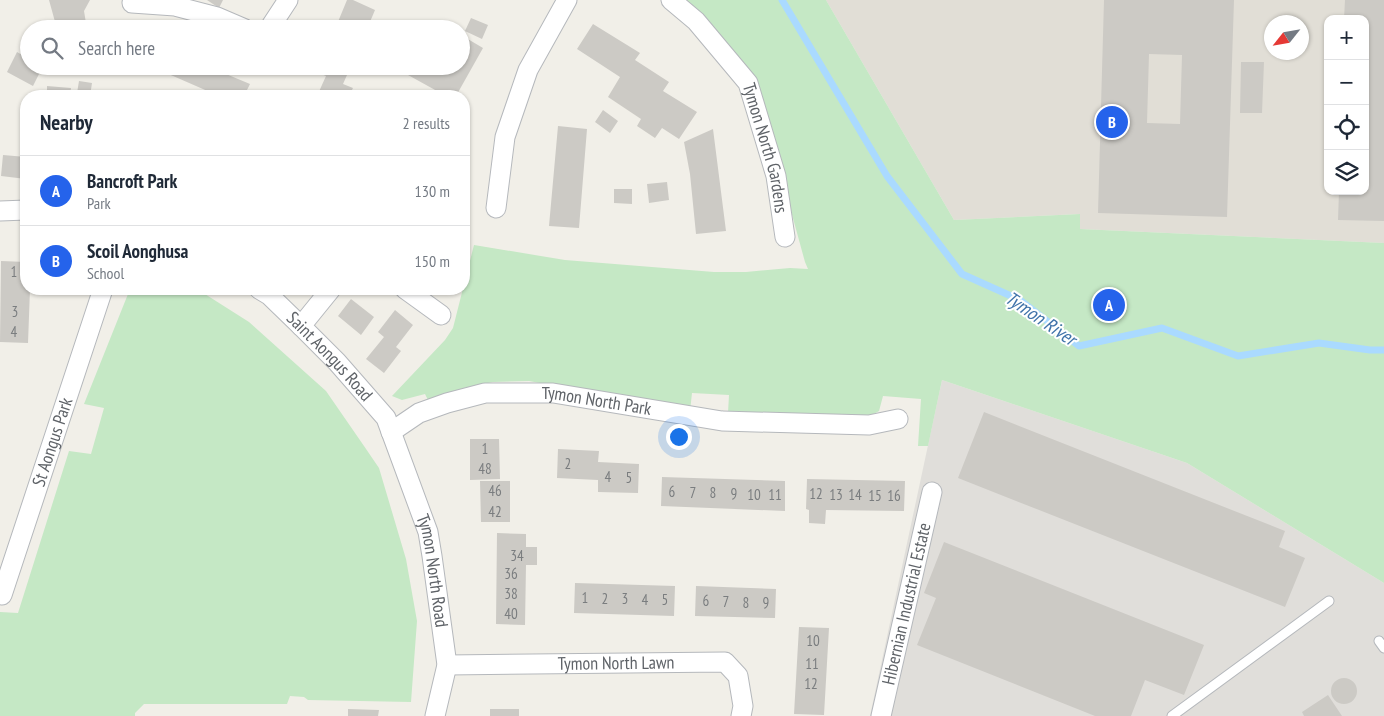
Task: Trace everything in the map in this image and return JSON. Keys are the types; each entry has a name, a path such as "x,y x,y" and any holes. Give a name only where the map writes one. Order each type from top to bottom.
{"street":[{"path":"275,20 288,0"},
{"path":"496,208 505,137 524,80 567,0"},
{"name":"Tymon North Gardens","path":"671,0 696,21 748,83 776,176 786,237"},
{"path":"132,3 175,6 224,20"},
{"path":"0,212 20,210"},
{"name":"St Aongus Park","path":"2,595 101,295"},
{"name":"Saint Aongus Road","path":"269,295 337,362 386,418 391,432"},
{"path":"301,326 325,295"},
{"path":"414,295 441,315"},
{"name":"Tymon North Park","path":"391,432 419,413 485,393 553,393 722,421 870,425 898,419"},
{"name":"Tymon North Road","path":"391,432 428,532 448,665 435,716"},
{"name":"Hibernian Industrial Estate","path":"881,716 932,492"},
{"name":"Tymon North Lawn","path":"448,665 725,662 738,676 743,706 742,716"}],"lane":[{"path":"1172,716 1329,601"}],"shaded area":[{"path":"826,0 1384,0 1384,243 1080,229 1079,214 954,220"},
{"path":"942,380 1187,463 1384,583 1384,716 870,716"}],"green space":[{"path":"679,0 826,0 954,220 1080,214 1080,229 1384,243 1384,583 1187,463 942,380 928,446 918,446 921,399 883,396 879,411 870,416 728,413 729,395 692,393 690,411 529,381 493,382 464,388 428,400 425,394 402,400 392,396 445,340 453,328 461,295 470,295 470,261 474,245 565,260 714,272 746,272 790,268 808,269 756,83"},
{"path":"128,295 206,295 249,322 326,391 379,468 406,559 417,621 411,702 308,700 304,697 290,696 287,704 144,704 135,713 135,716 0,716 0,612 18,613 69,451 91,454 104,408 84,404"}],"building":[{"path":"49,0 90,0 84,11 86,20 55,20"},
{"path":"207,0 223,0 219,8"},
{"path":"347,0 353,0 375,10 371,20 339,20"},
{"path":"1104,0 1234,0 1227,217 1098,213","holes":["1149,54 1182,55 1180,124 1147,123"]},
{"path":"1345,0 1384,0 1384,221 1338,220 1339,195 1369,195 1369,15 1344,15"},
{"path":"471,18 488,25 482,39 470,33"},
{"path":"593,24 640,53 635,60 669,82 663,91 697,112 679,139 662,128 655,138 637,126 641,119 608,97 620,77 577,49"},
{"path":"470,40 483,48 470,71"},
{"path":"17,52 20,54 20,75 38,75 33,86 7,72"},
{"path":"1241,62 1264,62 1262,113 1240,113"},
{"path":"171,75 228,75 250,84 247,90 205,90"},
{"path":"324,75 347,75 343,84 353,88 352,90 320,90 326,76"},
{"path":"408,75 468,75 459,90 435,90"},
{"path":"79,81 92,83 91,90 78,90"},
{"path":"47,86 71,88 71,90 47,90"},
{"path":"603,110 618,121 610,133 595,122"},
{"path":"558,126 587,129 579,228 549,226"},
{"path":"713,129 726,231 696,234 690,174 684,142"},
{"path":"3,155 20,156 20,178 1,176"},
{"path":"667,182 669,200 649,203 647,184"},
{"path":"614,189 632,189 632,204 614,203"},
{"path":"1,261 20,262 20,295 30,295 28,343 0,342"},
{"path":"351,299 374,317 361,335 338,316"},
{"path":"395,310 413,325 396,347 401,351 384,373 366,359 384,337 378,332"},
{"path":"984,412 1285,531 1279,547 1305,558 1285,607 958,478"},
{"path":"470,439 499,439 500,479 470,480"},
{"path":"558,449 599,451 598,462 639,464 638,493 598,492 598,480 557,478"},
{"path":"662,477 785,481 785,511 661,506"},
{"path":"807,479 905,481 904,511 826,510 825,524 809,523 809,510 806,509"},
{"path":"480,481 510,481 510,522 481,522"},
{"path":"497,533 526,534 526,547 537,547 537,565 526,565 525,625 496,624"},
{"path":"944,542 1204,645 1184,695 1145,680 1131,716 1095,716 917,645 936,598 924,593"},
{"path":"575,583 675,586 674,616 574,613"},
{"path":"696,586 776,589 775,618 695,616"},
{"path":"799,627 829,628 824,715 794,714"},
{"path":"1344,678 1354,681 1357,691 1354,701 1344,704 1334,701 1331,691 1334,681"},
{"path":"1328,695 1342,716 1304,716 1302,712"},
{"path":"348,709 379,710 378,716 348,716"},
{"path":"490,709 519,709 519,716 490,716"}],"waterway":[{"name":"Tymon River","path":"782,0 887,176 962,274 1020,300 1079,346 1162,328 1238,356 1319,343 1384,350"}],"place":[{"name":"Scoil Aonghusa","path":"1112,122"},
{"name":"Bancroft Park","path":"1109,305"}]}
